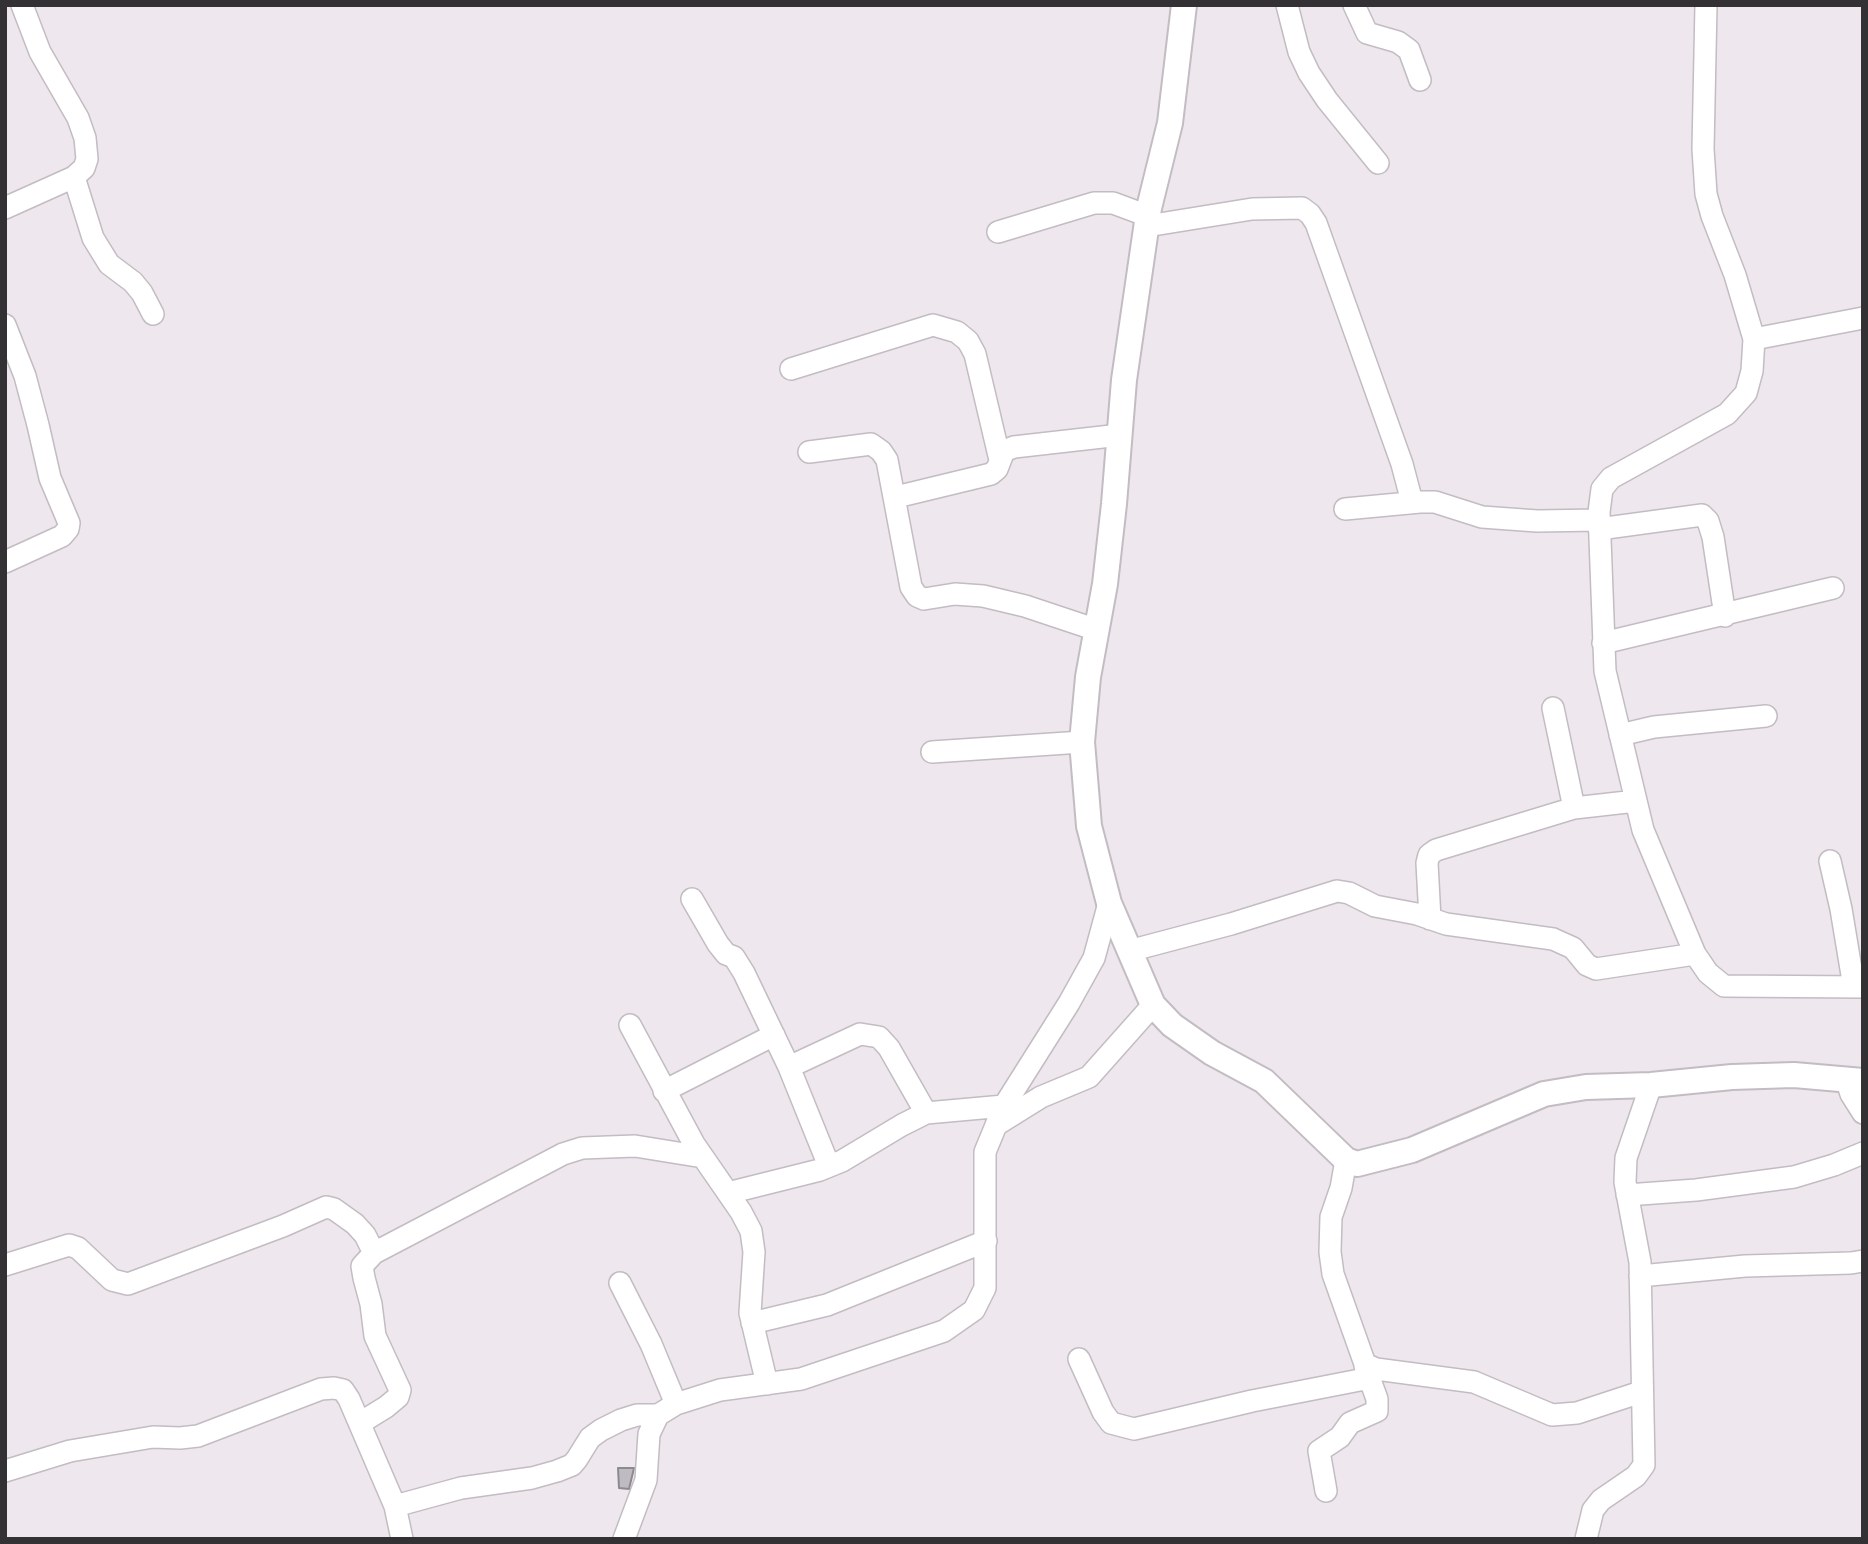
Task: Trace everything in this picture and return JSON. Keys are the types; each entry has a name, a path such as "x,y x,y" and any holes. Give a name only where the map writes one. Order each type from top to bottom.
{"street":[{"path":"5,208 74,177 87,159 85,138 78,118 40,52 22,5"},
{"path":"1184,5 1170,123 1147,221 1124,380 1114,504 1088,677 1082,742 1089,826 1109,903 1153,1005 1172,1025 1212,1053 1264,1082 1346,1160 1357,1164 1412,1150 1544,1094 1586,1087 1794,1074 1854,1080 1851,1094 1863,1113"},
{"path":"1287,5 1299,52 1309,73 1327,100 1378,163"},
{"path":"1354,5 1367,33 1398,41 1409,50 1420,80"},
{"path":"1706,5 1703,149 1706,194 1754,339 1752,371 1746,393 1727,414 1611,478 1602,489 1599,524 1605,671 1643,830 1695,954 1707,973 1724,986 1858,987 1830,861"},
{"path":"74,177 93,238 109,264 133,282 142,293 153,314"},
{"path":"998,232 1094,203 1112,203 1147,221 1252,209 1302,208 1316,223 1402,464 1412,502"},
{"path":"1754,339 1863,318"},
{"path":"5,325 25,376 44,460 69,523 62,536 5,562"},
{"path":"791,369 933,326 957,332 968,341 975,354 1000,460"},
{"path":"896,497 991,474 997,469 1004,451 1014,447 1120,435"},
{"path":"809,452 871,444 881,450 887,460 912,587 917,596 924,599 955,594 983,596 1025,606 1097,630"},
{"path":"1345,509 1434,502 1482,517 1599,524 1702,515 1708,521 1713,537 1725,616"},
{"path":"1603,643 1725,616 1833,588"},
{"path":"1553,708 1574,808"},
{"path":"1620,735 1654,727 1766,716"},
{"path":"932,751 1082,742"},
{"path":"1430,919 1427,863 1429,855 1436,850 1574,808 1636,801"},
{"path":"1129,951 1231,924 1337,891 1349,892 1375,906 1463,927 1553,939 1573,948 1587,965 1596,969 1695,954"},
{"path":"692,899 718,944 726,954 734,957 744,973 789,1068 829,1166"},
{"path":"395,1506 461,1488 532,1478 557,1471 572,1465 590,1438 621,1420 637,1415 658,1415 676,1404 720,1390 801,1379 944,1331 974,1310 985,1288 985,1152 1000,1115 1094,958 1109,903"},
{"path":"729,1194 829,1166 926,1113 1000,1115 1088,1077 1153,1005"},
{"path":"630,1025 664,1091 751,1231 754,1252 751,1313 766,1384"},
{"path":"789,1068 860,1034 879,1037 889,1048 926,1113"},
{"path":"664,1091 774,1035"},
{"path":"1586,1539 1593,1510 1601,1500 1636,1476 1644,1465 1640,1276 1625,1182 1626,1158 1651,1085"},
{"path":"360,1423 386,1407 398,1397 400,1390 375,1336 362,1266 374,1254 563,1154 582,1148 635,1146 703,1157"},
{"path":"1627,1195 1696,1190 1794,1177 1834,1166 1863,1153"},
{"path":"1326,1491 1319,1451 1340,1437 1350,1423 1377,1411 1377,1399 1333,1274 1330,1252 1331,1217 1341,1188 1346,1160"},
{"path":"5,1264 69,1245 78,1248 111,1280 128,1284 190,1263 326,1208 334,1209 355,1224 365,1235 374,1254"},
{"path":"752,1323 827,1305 986,1241"},
{"path":"1640,1276 1745,1266 1863,1261"},
{"path":"620,1283 651,1344 676,1404"},
{"path":"1079,1359 1103,1412 1111,1423 1134,1429 1376,1369 1474,1382 1552,1415 1577,1413 1641,1392"},
{"path":"5,1471 70,1451 153,1437 198,1436 321,1389 334,1388 343,1390 360,1423 395,1506 402,1539"},
{"path":"624,1539 646,1480 649,1434 658,1415"}],"building":[{"path":"618,1468 634,1468 629,1489 619,1488"}]}
